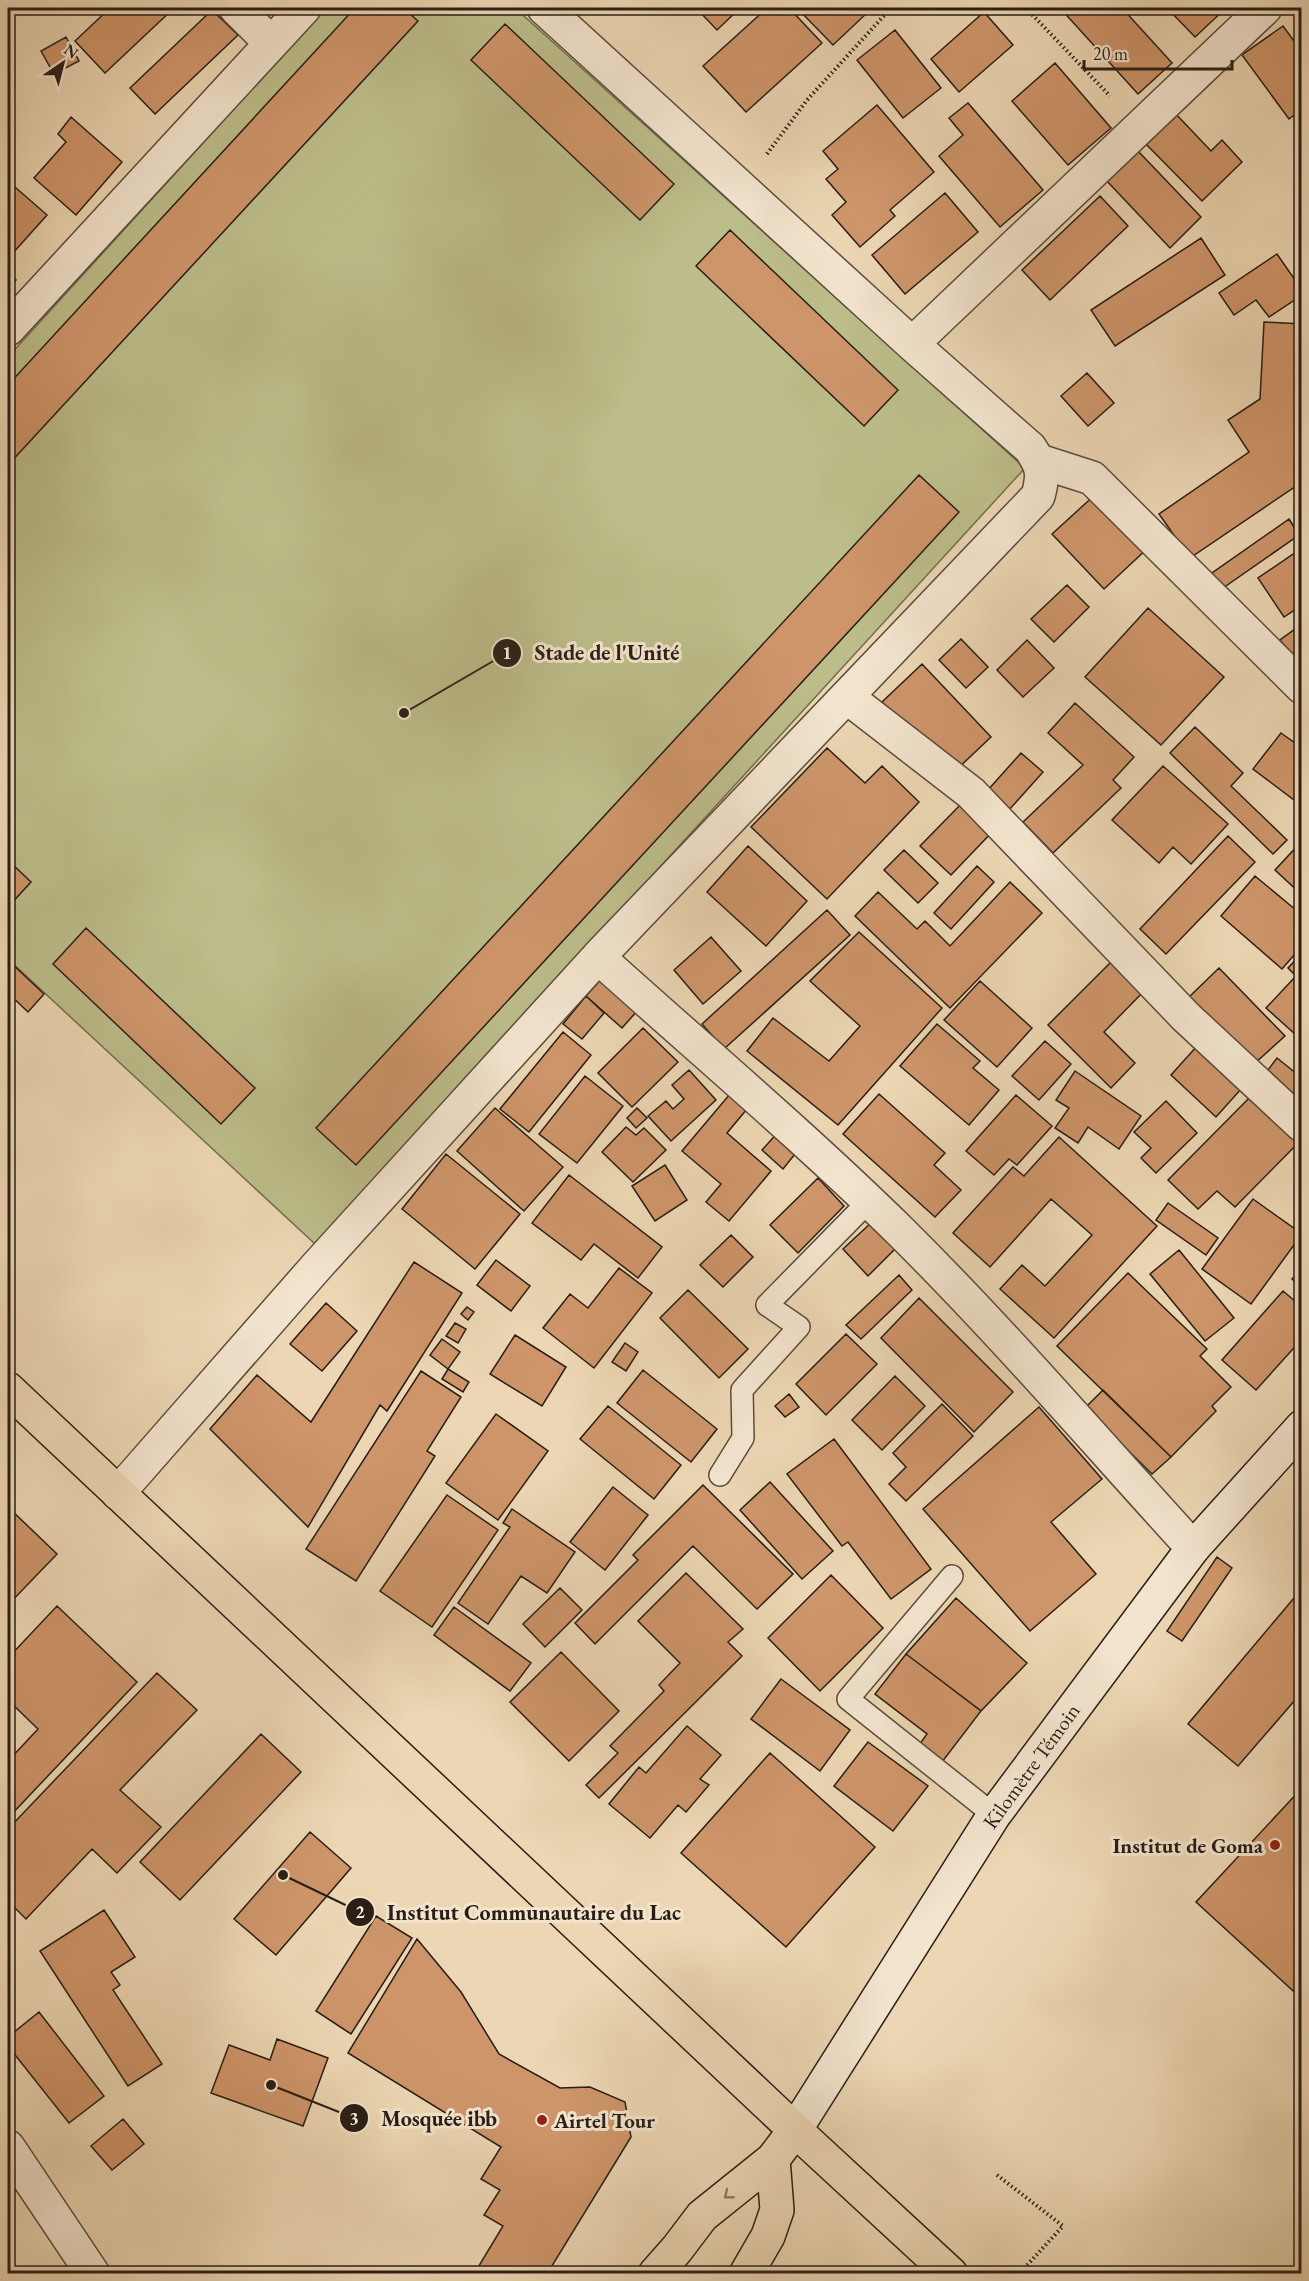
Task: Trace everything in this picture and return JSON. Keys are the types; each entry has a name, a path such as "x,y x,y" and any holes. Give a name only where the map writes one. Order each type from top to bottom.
{"main road":[{"path":"8,1389 951,2274"},
{"path":"655,2274 678,2249 702,2216 773,2159 795,2130"},
{"path":"746,2274 768,2236 777,2210 773,2159"}],"street":[{"path":"237,8 270,42"},
{"path":"8,329 270,42 304,8"},
{"path":"118,1493 317,1266 598,957 1038,496 1043,477 1039,461 1030,448 912,344 544,8"},
{"path":"912,344 1265,8"},
{"path":"1039,461 1092,478 1302,687"},
{"path":"847,697 971,794 1186,1017 1302,1125"},
{"path":"598,957 869,1201 963,1296 1193,1548"},
{"name":"Kilomètre Témoin","path":"795,2130 994,1815 1193,1548 1302,1427"},
{"path":"8,2147 93,2274"}],"lane":[{"path":"720,1476 743,1438 742,1390 799,1327 767,1305 869,1201"},
{"path":"952,1576 848,1699 994,1815"}],"path":[{"path":"742,189 807,100 891,8"},
{"path":"1026,8 1139,127"},
{"path":"997,2175 1063,2226 1019,2274"}],"green space":[{"path":"326,8 515,8 1025,468 315,1244 8,959 8,357"}],"building":[{"path":"76,8 88,8 82,14"},
{"path":"110,8 174,8 105,73 75,41"},
{"path":"355,8 403,8 418,21 8,465 8,385"},
{"path":"613,8 625,8 620,14"},
{"path":"696,8 740,8 717,30"},
{"path":"767,8 789,8 822,43 746,112 703,66"},
{"path":"797,8 866,8 869,11 833,45"},
{"path":"1060,8 1122,8 1172,63 1138,94"},
{"path":"1167,8 1226,8 1195,37"},
{"path":"212,10 238,35 155,114 130,88"},
{"path":"984,12 1013,45 959,92 931,59"},
{"path":"505,24 674,184 640,220 471,60"},
{"path":"1283,26 1302,52 1302,109 1289,119 1242,55"},
{"path":"895,30 941,88 903,118 857,60"},
{"path":"66,37 79,61 54,74 41,51"},
{"path":"1055,63 1111,128 1068,165 1012,101"},
{"path":"968,103 1043,190 1000,227 939,156 963,135 949,118"},
{"path":"877,105 934,172 890,210 895,216 860,247 832,215 846,202 826,179 838,169 823,151"},
{"path":"1174,112 1211,151 1222,140 1242,162 1202,201 1143,141"},
{"path":"71,117 122,162 76,215 34,178 66,142 58,134"},
{"path":"1138,151 1201,217 1170,248 1106,180"},
{"path":"8,181 47,215 13,253 8,249"},
{"path":"945,193 978,232 905,294 872,255"},
{"path":"1100,196 1128,226 1050,300 1022,270"},
{"path":"730,230 898,390 864,426 696,266"},
{"path":"1201,238 1225,275 1115,346 1091,310"},
{"path":"1277,254 1302,290 1302,295 1269,317 1256,300 1234,315 1219,293"},
{"path":"8,274 16,280 8,291"},
{"path":"1264,322 1302,324 1302,482 1190,558 1159,514 1249,452 1228,420 1260,399"},
{"path":"1087,373 1114,403 1088,426 1061,396"},
{"path":"919,475 959,512 356,1165 316,1128"},
{"path":"1098,492 1149,547 1104,589 1052,534"},
{"path":"1289,519 1299,535 1223,588 1212,573"},
{"path":"1302,548 1302,605 1284,617 1258,578"},
{"path":"1067,585 1089,607 1054,642 1031,619"},
{"path":"1148,608 1224,677 1161,745 1085,677"},
{"path":"1302,624 1302,667 1280,640"},
{"path":"961,639 988,667 966,688 939,660"},
{"path":"1027,640 1054,668 1023,697 997,670"},
{"path":"922,664 991,737 952,774 882,702"},
{"path":"1075,703 1134,757 1113,780 1121,788 1053,853 1023,822 1083,765 1048,733"},
{"path":"1195,727 1243,773 1231,786 1287,840 1273,854 1170,753"},
{"path":"1281,733 1302,748 1302,806 1253,769"},
{"path":"827,748 865,783 882,766 919,802 827,899 751,827"},
{"path":"1021,753 1043,772 1008,811 987,791"},
{"path":"1163,766 1228,824 1191,864 1173,847 1159,863 1112,820"},
{"path":"965,800 995,829 951,875 920,846"},
{"path":"1228,836 1255,862 1166,954 1140,929"},
{"path":"1302,841 1302,895 1275,870"},
{"path":"748,846 807,901 766,946 707,892"},
{"path":"904,850 938,883 918,903 884,870"},
{"path":"8,860 31,882 8,907"},
{"path":"977,866 994,882 951,929 934,913"},
{"path":"1255,876 1302,915 1302,946 1282,969 1221,916"},
{"path":"1010,882 1042,913 950,1008 855,916 878,892 917,929 925,921 950,946"},
{"path":"827,910 850,935 724,1049 702,1024"},
{"path":"86,928 255,1088 221,1124 53,964"},
{"path":"859,932 942,1008 838,1125 747,1051 773,1018 829,1061 860,1026 810,981"},
{"path":"711,937 741,971 703,1004 674,970"},
{"path":"1302,953 1302,1028 1296,1035 1266,1008 1296,976 1288,968"},
{"path":"1116,957 1147,988 1104,1032 1135,1063 1111,1088 1048,1025"},
{"path":"8,960 44,994 28,1012 8,993"},
{"path":"1219,968 1285,1036 1253,1065 1188,998"},
{"path":"602,978 638,1010 622,1028 586,996"},
{"path":"980,981 1032,1028 997,1067 944,1020"},
{"path":"586,996 604,1013 582,1039 563,1024"},
{"path":"937,1024 980,1061 973,1068 999,1090 969,1125 900,1066"},
{"path":"643,1028 678,1062 632,1107 598,1073"},
{"path":"563,1032 591,1055 529,1132 500,1109"},
{"path":"1045,1041 1071,1064 1039,1100 1012,1076"},
{"path":"1302,1044 1302,1058 1295,1052"},
{"path":"1197,1046 1242,1088 1216,1117 1171,1075"},
{"path":"1277,1058 1302,1078 1302,1103 1265,1074"},
{"path":"689,1070 716,1100 671,1141 648,1116 666,1101 673,1109 684,1099 672,1085"},
{"path":"1075,1071 1141,1116 1119,1149 1088,1127 1078,1143 1055,1128 1069,1108 1056,1100"},
{"path":"585,1076 623,1106 577,1163 539,1134"},
{"path":"1257,1090 1302,1139 1235,1207 1217,1191 1198,1209 1168,1180"},
{"path":"730,1094 747,1109 727,1133 771,1171 729,1221 706,1202 721,1184 682,1151"},
{"path":"879,1094 945,1153 934,1165 961,1190 935,1217 843,1134"},
{"path":"1016,1095 1052,1126 1017,1165 1009,1159 994,1175 966,1151"},
{"path":"1166,1101 1197,1133 1156,1173 1141,1158 1151,1148 1134,1132"},
{"path":"495,1108 563,1167 524,1211 457,1151"},
{"path":"637,1108 647,1118 636,1128 627,1118"},
{"path":"626,1127 636,1135 644,1128 666,1150 633,1182 602,1152"},
{"path":"779,1131 799,1149 783,1169 762,1150"},
{"path":"1059,1137 1157,1226 1054,1338 1000,1289 1022,1265 1045,1286 1092,1235 1051,1199 990,1267 953,1233 1013,1167 1024,1176"},
{"path":"446,1154 520,1214 475,1269 402,1209"},
{"path":"665,1165 687,1200 655,1221 632,1186"},
{"path":"569,1175 662,1247 638,1278 594,1244 581,1260 532,1223"},
{"path":"818,1178 844,1206 798,1253 770,1225"},
{"path":"1253,1199 1302,1234 1251,1304 1202,1269"},
{"path":"1168,1203 1218,1238 1206,1255 1156,1220"},
{"path":"873,1221 898,1246 868,1276 843,1249"},
{"path":"731,1235 753,1257 723,1287 700,1265"},
{"path":"1179,1250 1234,1318 1205,1341 1150,1274"},
{"path":"496,1260 530,1286 511,1311 477,1285"},
{"path":"414,1262 462,1293 387,1411 380,1405 308,1527 210,1429 257,1375 311,1422"},
{"path":"619,1268 652,1293 594,1368 543,1328 570,1294 588,1308"},
{"path":"1302,1269 1302,1288 1292,1279"},
{"path":"1128,1273 1207,1349 1200,1356 1231,1387 1212,1406 1216,1411 1171,1457 1057,1346"},
{"path":"899,1275 912,1290 861,1339 846,1325"},
{"path":"688,1290 748,1349 719,1378 660,1318"},
{"path":"1283,1291 1302,1307 1302,1339 1256,1390 1222,1360"},
{"path":"919,1298 1013,1392 974,1432 881,1338"},
{"path":"326,1303 357,1331 322,1371 290,1344"},
{"path":"467,1307 474,1312 468,1320 461,1314"},
{"path":"455,1323 466,1329 458,1343 446,1336"},
{"path":"846,1334 877,1364 826,1415 796,1384"},
{"path":"515,1335 566,1367 542,1406 490,1374"},
{"path":"442,1339 460,1352 448,1369 430,1355"},
{"path":"625,1343 638,1352 626,1371 612,1362"},
{"path":"448,1369 469,1382 463,1392 442,1379"},
{"path":"643,1370 717,1429 691,1462 617,1403"},
{"path":"421,1371 461,1397 427,1451 435,1456 356,1581 306,1549"},
{"path":"895,1376 925,1406 882,1450 852,1420"},
{"path":"1103,1390 1171,1457 1152,1474 1085,1408"},
{"path":"789,1394 799,1407 785,1417 775,1406"},
{"path":"942,1404 973,1436 906,1501 889,1484 906,1467 893,1453"},
{"path":"608,1406 681,1465 654,1499 580,1439"},
{"path":"1039,1407 1102,1479 1051,1522 1096,1574 1030,1631 923,1509"},
{"path":"496,1414 548,1451 498,1520 446,1483"},
{"path":"834,1439 931,1569 891,1599 848,1542 842,1546 787,1474"},
{"path":"770,1482 833,1551 802,1579 740,1510"},
{"path":"703,1485 793,1574 757,1609 693,1546 595,1644 575,1623 638,1560 633,1555"},
{"path":"613,1487 648,1515 605,1570 570,1542"},
{"path":"447,1495 498,1530 432,1627 380,1591"},
{"path":"8,1507 57,1554 8,1605"},
{"path":"512,1509 575,1552 547,1593 521,1576 488,1624 458,1603 510,1527 503,1523"},
{"path":"1217,1557 1232,1568 1182,1641 1167,1631"},
{"path":"686,1573 743,1629 728,1642 742,1656 599,1798 586,1785 618,1753 610,1746 664,1691 659,1685 680,1663 638,1621"},
{"path":"831,1575 883,1628 820,1691 768,1638"},
{"path":"560,1588 582,1610 545,1647 523,1624"},
{"path":"956,1598 1027,1663 981,1711 906,1654"},
{"path":"1294,1598 1302,1604 1302,1692 1238,1766 1188,1724"},
{"path":"57,1606 137,1682 8,1818 8,1761 38,1729 8,1700 8,1658"},
{"path":"454,1607 531,1663 510,1691 434,1635"},
{"path":"561,1652 619,1711 569,1761 510,1702"},
{"path":"906,1654 981,1711 942,1762 919,1745 927,1734 875,1694"},
{"path":"157,1673 197,1710 120,1790 161,1827 117,1873 92,1849 26,1919 8,1901 8,1829"},
{"path":"781,1679 850,1730 820,1771 751,1719"},
{"path":"687,1726 721,1755 700,1779 709,1785 686,1812 678,1805 650,1838 609,1804 639,1767 646,1773"},
{"path":"261,1734 301,1772 180,1900 140,1862"},
{"path":"868,1742 928,1786 893,1831 834,1786"},
{"path":"770,1753 875,1847 786,1947 681,1853"},
{"name":"Institut de Goma","path":"1302,1788 1302,1999 1196,1902"},
{"path":"310,1832 351,1868 276,1955 234,1919"},
{"path":"104,1910 135,1957 111,1972 120,1985 113,1990 162,2064 128,2086 40,1951"},
{"path":"376,1916 412,1938 351,2034 316,2011"},
{"name":"Airtel Tour","path":"417,1939 461,1992 499,2054 560,2088 590,2087 625,2102 631,2137 547,2274 474,2274 503,2226 484,2215 500,2190 481,2179 501,2147 348,2053"},
{"path":"39,2012 104,2096 69,2123 8,2046 8,2037"},
{"path":"277,2039 328,2058 303,2126 211,2093 229,2045 270,2060"},
{"path":"123,2119 144,2144 112,2170 91,2146"}],"place":[{"name":"Stade de l'Unité","path":"404,713"},
{"name":"Institut de Goma","path":"1275,1845"},
{"name":"Institut Communautaire du Lac","path":"283,1875"},
{"name":"Mosquée ibb","path":"271,2085"},
{"name":"Airtel Tour","path":"542,2120"}]}
